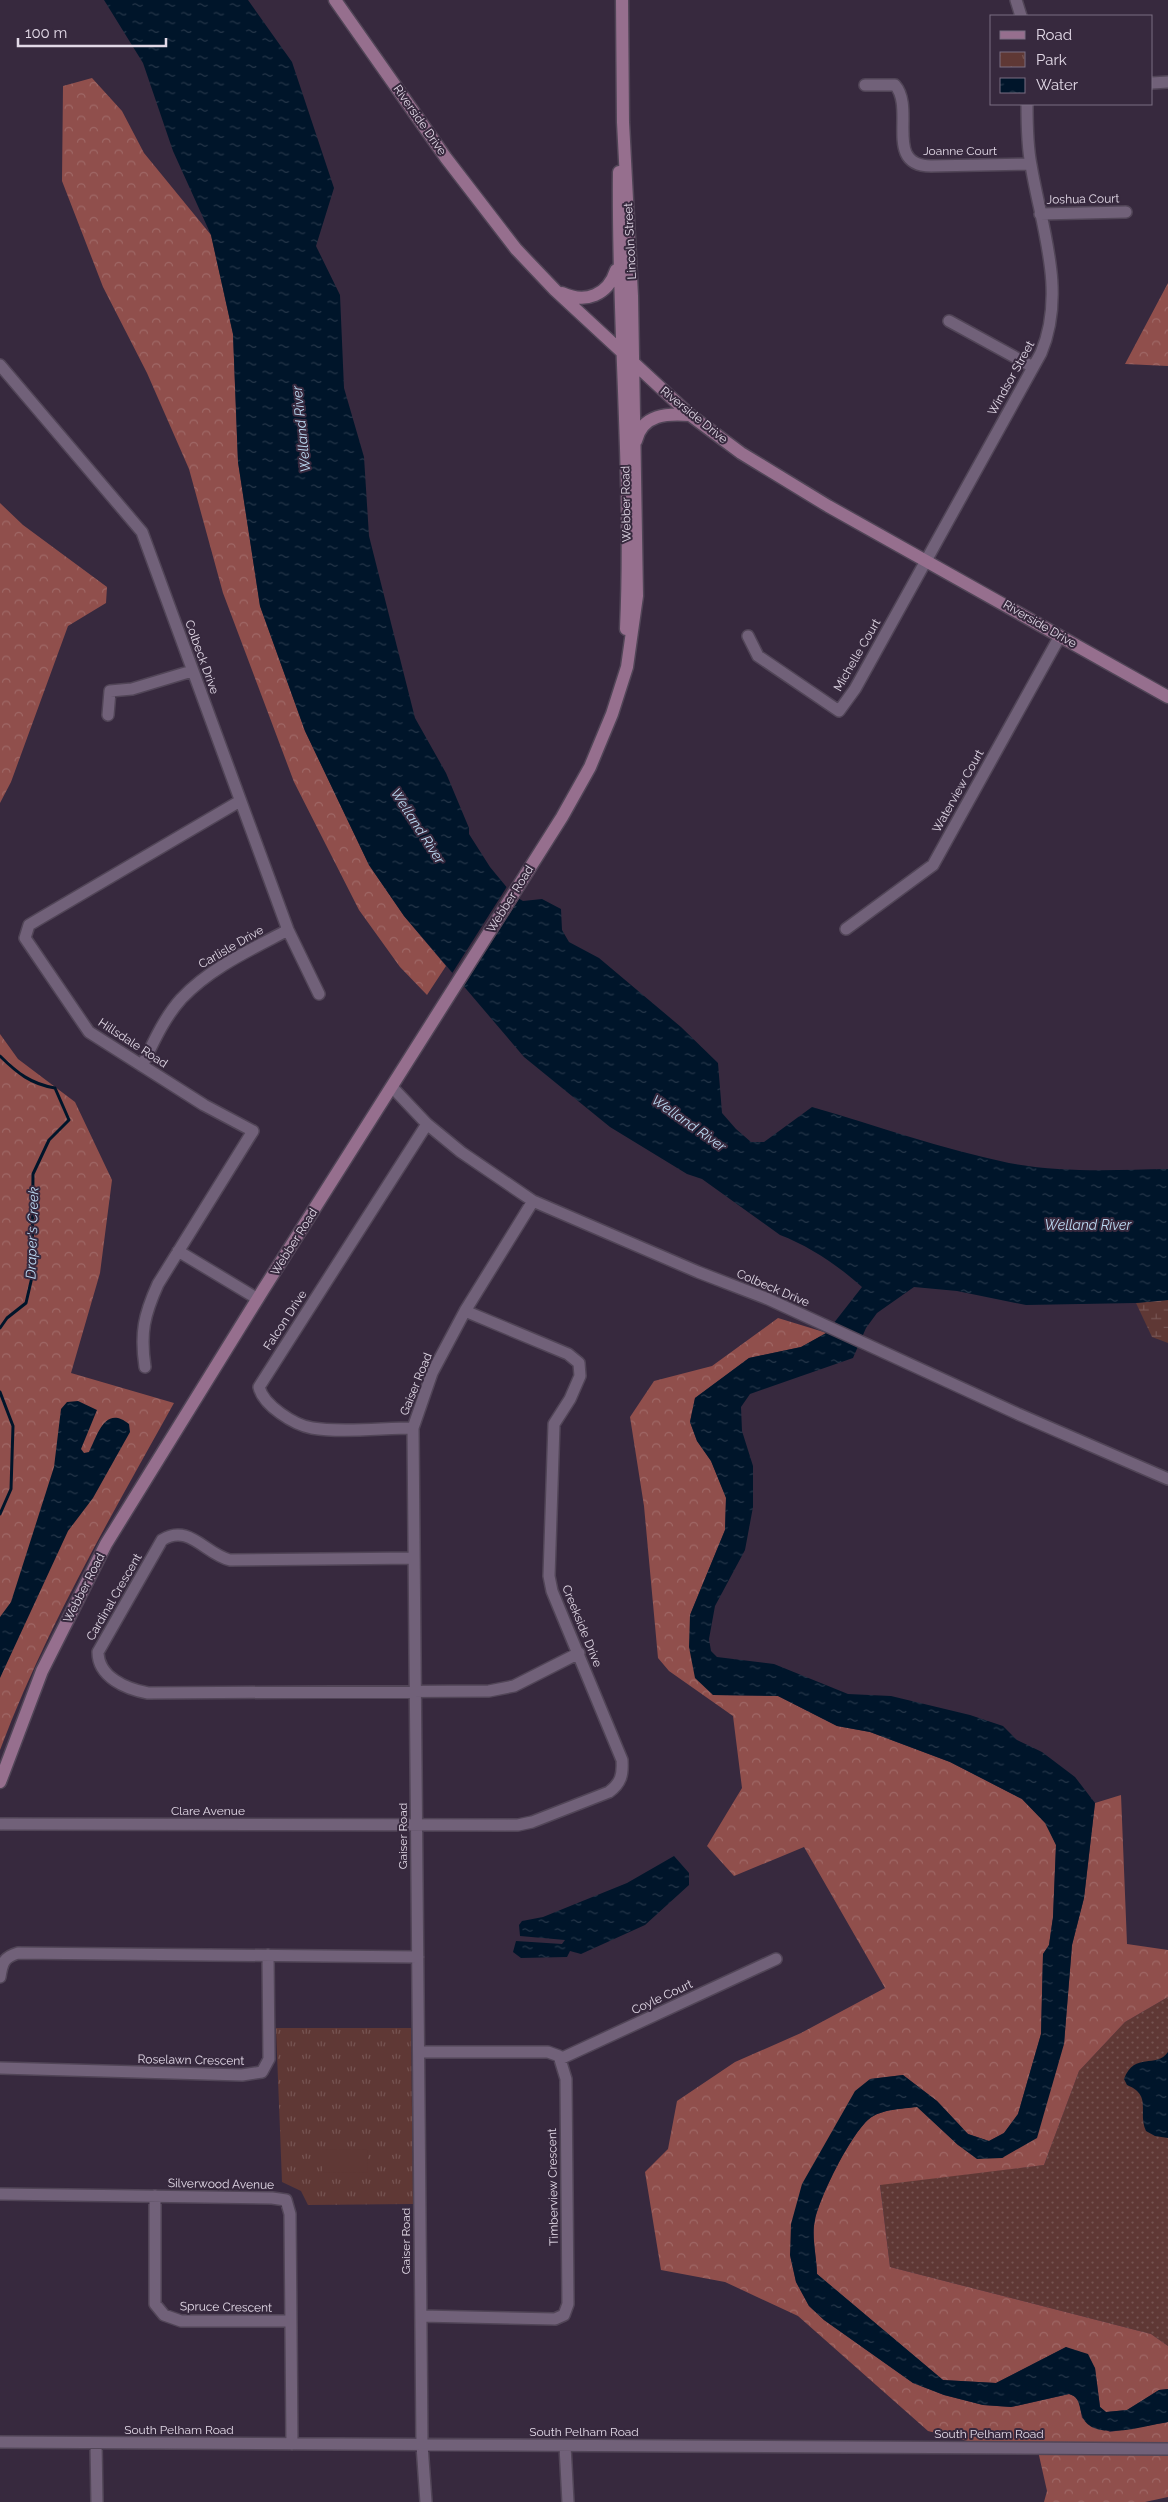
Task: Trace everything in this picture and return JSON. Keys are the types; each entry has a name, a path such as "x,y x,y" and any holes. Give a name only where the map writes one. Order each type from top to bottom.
{"main road":[{"name":"Riverside Drive","path":"335,0 493,220 555,290 690,415 741,453 801,490 1168,697"},
{"name":"Lincoln Street","path":"622,0 623,122 632,296 633,361"},
{"name":"Lincoln Street","path":"622,353 618,259 619,163 623,122"},
{"path":"555,290 576,299 594,296 604,290 614,278 618,259"},
{"name":"Webber Road","path":"612,714 622,667 627,604 622,353"},
{"name":"Webber Road","path":"0,1782 42,1670 89,1576 144,1482 590,768 612,714 627,667 636,611 638,580 633,361"},
{"path":"635,445 640,429 654,418 667,414 690,415"}],"street":[{"path":"1016,0 1021,15"},
{"path":"1153,83 1168,82"},
{"name":"Joanne Court","path":"865,85 895,85 899,90 903,110 904,149 907,156 916,164 931,166 1030,164"},
{"name":"Windsor Street","path":"926,559 1048,337 1053,304 1052,284 1030,164 1027,105"},
{"name":"Joshua Court","path":"1040,214 1126,212"},
{"path":"949,321 1033,367"},
{"name":"Colbeck Drive","path":"0,365 142,532 288,930 319,994"},
{"name":"Michelle Court","path":"748,636 758,656 839,711 855,689 926,559"},
{"name":"Waterview Court","path":"846,929 933,865 1060,636"},
{"path":"108,715 110,691 132,689 192,671"},
{"name":"Hillsdale Road","path":"145,1367 142,1342 145,1317 158,1284 253,1131 211,1109 90,1032 37,957 25,938 25,932 29,925 38,919 240,801"},
{"name":"Carlisle Drive","path":"142,1066 160,1030 180,1001 198,983 227,962 288,930"},
{"name":"Colbeck Drive","path":"392,1087 427,1124 469,1158 533,1200 698,1272 768,1300 1168,1479"},
{"name":"Falcon Drive","path":"414,1428 310,1428 268,1405 261,1396 259,1387 427,1124"},
{"name":"Gaiser Road","path":"426,2502 422,2445 414,1428 432,1374 465,1311 533,1200"},
{"path":"178,1252 258,1299"},
{"name":"Creekside Drive","path":"417,1825 518,1825 610,1792 617,1786 623,1771 622,1760 552,1590 549,1576 554,1424 570,1399 580,1376 579,1363 568,1354 465,1311"},
{"name":"Cardinal Crescent","path":"414,1558 230,1560 220,1557 181,1534 170,1535 162,1540 98,1652 98,1661 104,1670 126,1688 148,1693 489,1691 514,1686 579,1653"},
{"name":"Clare Avenue","path":"0,1824 417,1825"},
{"path":"0,1977 3,1961 10,1955 18,1953 418,1957"},
{"name":"Roselawn Crescent","path":"0,2068 242,2075 262,2072 269,2058 268,1955"},
{"name":"Coyle Court","path":"560,2059 776,1959"},
{"path":"419,2052 548,2052 560,2059"},
{"name":"Timberview Crescent","path":"421,2316 554,2319 564,2315 568,2304 566,2079 560,2059"},
{"name":"Silverwood Avenue","path":"0,2194 272,2198 286,2200 290,2214 292,2444"},
{"name":"Spruce Crescent","path":"155,2196 155,2304 164,2315 181,2322 291,2321"},
{"name":"South Pelham Road","path":"0,2442 1168,2449"},
{"path":"96,2443 97,2502"},
{"path":"565,2446 568,2502"}],"green space":[{"path":"92,78 122,111 144,153 211,235 233,334 238,462 260,606 305,731 369,865 404,916 446,966 427,995 400,967 359,910 294,782 223,593 189,469 147,373 103,287 62,181 63,86"},
{"path":"1168,283 1168,366 1125,364"},
{"path":"0,503 23,525 107,587 106,603 68,626 11,782 0,803"},
{"path":"0,1034 18,1059 75,1102 112,1180 100,1273 71,1373 174,1403 103,1530 59,1616 18,1705 0,1750"},
{"path":"1168,1300 1168,1343 1152,1337 1136,1303"},
{"path":"778,1318 827,1333 801,1347 749,1358 695,1398 690,1422 697,1441 711,1461 726,1497 725,1530 690,1615 713,1695 778,1696 837,1726 870,1732 950,1762 1022,1799 1046,1823 1056,1845 1053,1917 1049,1945 1043,1954 1041,2034 1018,2114 1004,2133 989,2141 968,2134 937,2101 903,2075 870,2079 790,2255 796,2282 809,2306 824,2320 913,2383 944,2395 983,2405 1011,2407 1069,2394 1078,2400 1082,2418 1110,2432 1168,2422 1168,2497 1145,2502 1044,2502 1047,2491 1038,2451 1003,2450 928,2431 798,2316 725,2282 661,2270 645,2172 668,2149 677,2101 735,2062 801,2033 885,1988 804,1847 734,1876 707,1846 742,1788 733,1716 669,1671 658,1658 644,1506 630,1417 654,1381 712,1366"},
{"path":"1121,1795 1127,1944 1168,1950 1168,1997 1125,2022 1079,2071 1044,2165 880,2185 890,2267 1151,2334 1168,2346 1168,2389 1159,2390 1127,2410 1106,2412 1100,2407 1095,2368 1066,2347 996,2383 943,2380 817,2274 814,2226 823,2196 845,2151 869,2119 880,2113 917,2106 958,2145 1003,2158 1064,2044 1072,1945 1084,1898 1095,1803"},
{"path":"1168,1997 1168,2346 1151,2334 890,2267 880,2184 1044,2165 1079,2071 1125,2022"},
{"path":"276,2028 411,2028 413,2204 308,2205 301,2191 282,2182"},
{"path":"322,2149 368,2150 367,2173 322,2172"}],"water":[{"name":"Welland River","path":"104,0 248,0 292,62 334,188 316,246 340,295 344,388 364,457 369,536 415,718 446,773 469,828 469,834 490,867 513,895 523,901 542,899 561,909 562,930 569,942 599,958 681,1027 718,1063 722,1113 751,1142 764,1142 812,1107 935,1144 1009,1163 1068,1170 1168,1169 1168,1300 1136,1303 1026,1305 957,1291 914,1287 877,1313 866,1328 853,1358 750,1394 741,1407 742,1431 753,1466 753,1507 745,1550 715,1606 709,1639 711,1651 717,1657 774,1664 848,1694 891,1696 970,1715 1003,1726 1017,1740 1042,1752 1075,1777 1095,1803 1084,1898 1072,1945 1064,2044 1037,2138 1002,2158 977,2159 958,2145 917,2107 880,2113 869,2119 845,2151 818,2209 814,2226 817,2274 943,2380 996,2383 1066,2347 1088,2354 1095,2368 1100,2407 1106,2412 1127,2410 1159,2390 1168,2389 1168,2422 1134,2429 1107,2431 1096,2429 1087,2424 1077,2400 1073,2395 1069,2394 1011,2407 983,2405 944,2395 913,2383 824,2320 809,2306 796,2282 790,2255 791,2224 802,2184 855,2091 870,2079 903,2075 937,2101 968,2134 989,2141 1004,2133 1018,2114 1041,2034 1043,1954 1049,1945 1053,1917 1056,1845 1045,1823 1022,1799 950,1762 870,1732 837,1726 778,1696 713,1695 695,1678 689,1647 690,1615 725,1530 726,1498 711,1461 697,1441 690,1422 695,1398 749,1358 801,1347 826,1333 862,1287 834,1264 802,1245 780,1235 702,1179 687,1174 610,1127 524,1057 404,916 369,865 305,731 260,606 238,462 233,334 211,235 173,151 143,63"},
{"path":"78,1401 97,1410 81,1449 84,1453 89,1452 99,1430 108,1420 114,1418 121,1419 129,1424 130,1432 93,1498 68,1531 0,1678 0,1617 11,1602 54,1467 61,1409 67,1402"},
{"path":"674,1856 689,1873 689,1885 645,1925 581,1954 570,1951 567,1957 521,1958 513,1952 516,1941 562,1944 565,1940 520,1936 519,1925 522,1921 543,1917 627,1883"},
{"path":"1168,2052 1168,2138 1155,2136 1146,2131 1140,2094 1127,2085 1124,2079 1134,2065 1158,2059"}],"pier":[{"path":"508,885 521,896 462,989 451,975"}],"waterway":[{"name":"Draper's Creek","path":"0,1056 25,1077 39,1084 55,1088 69,1120 49,1140 33,1174 32,1277 26,1303 7,1318 0,1328"},
{"name":"Draper's Creek","path":"0,1392 13,1426 11,1489 0,1514"}]}
